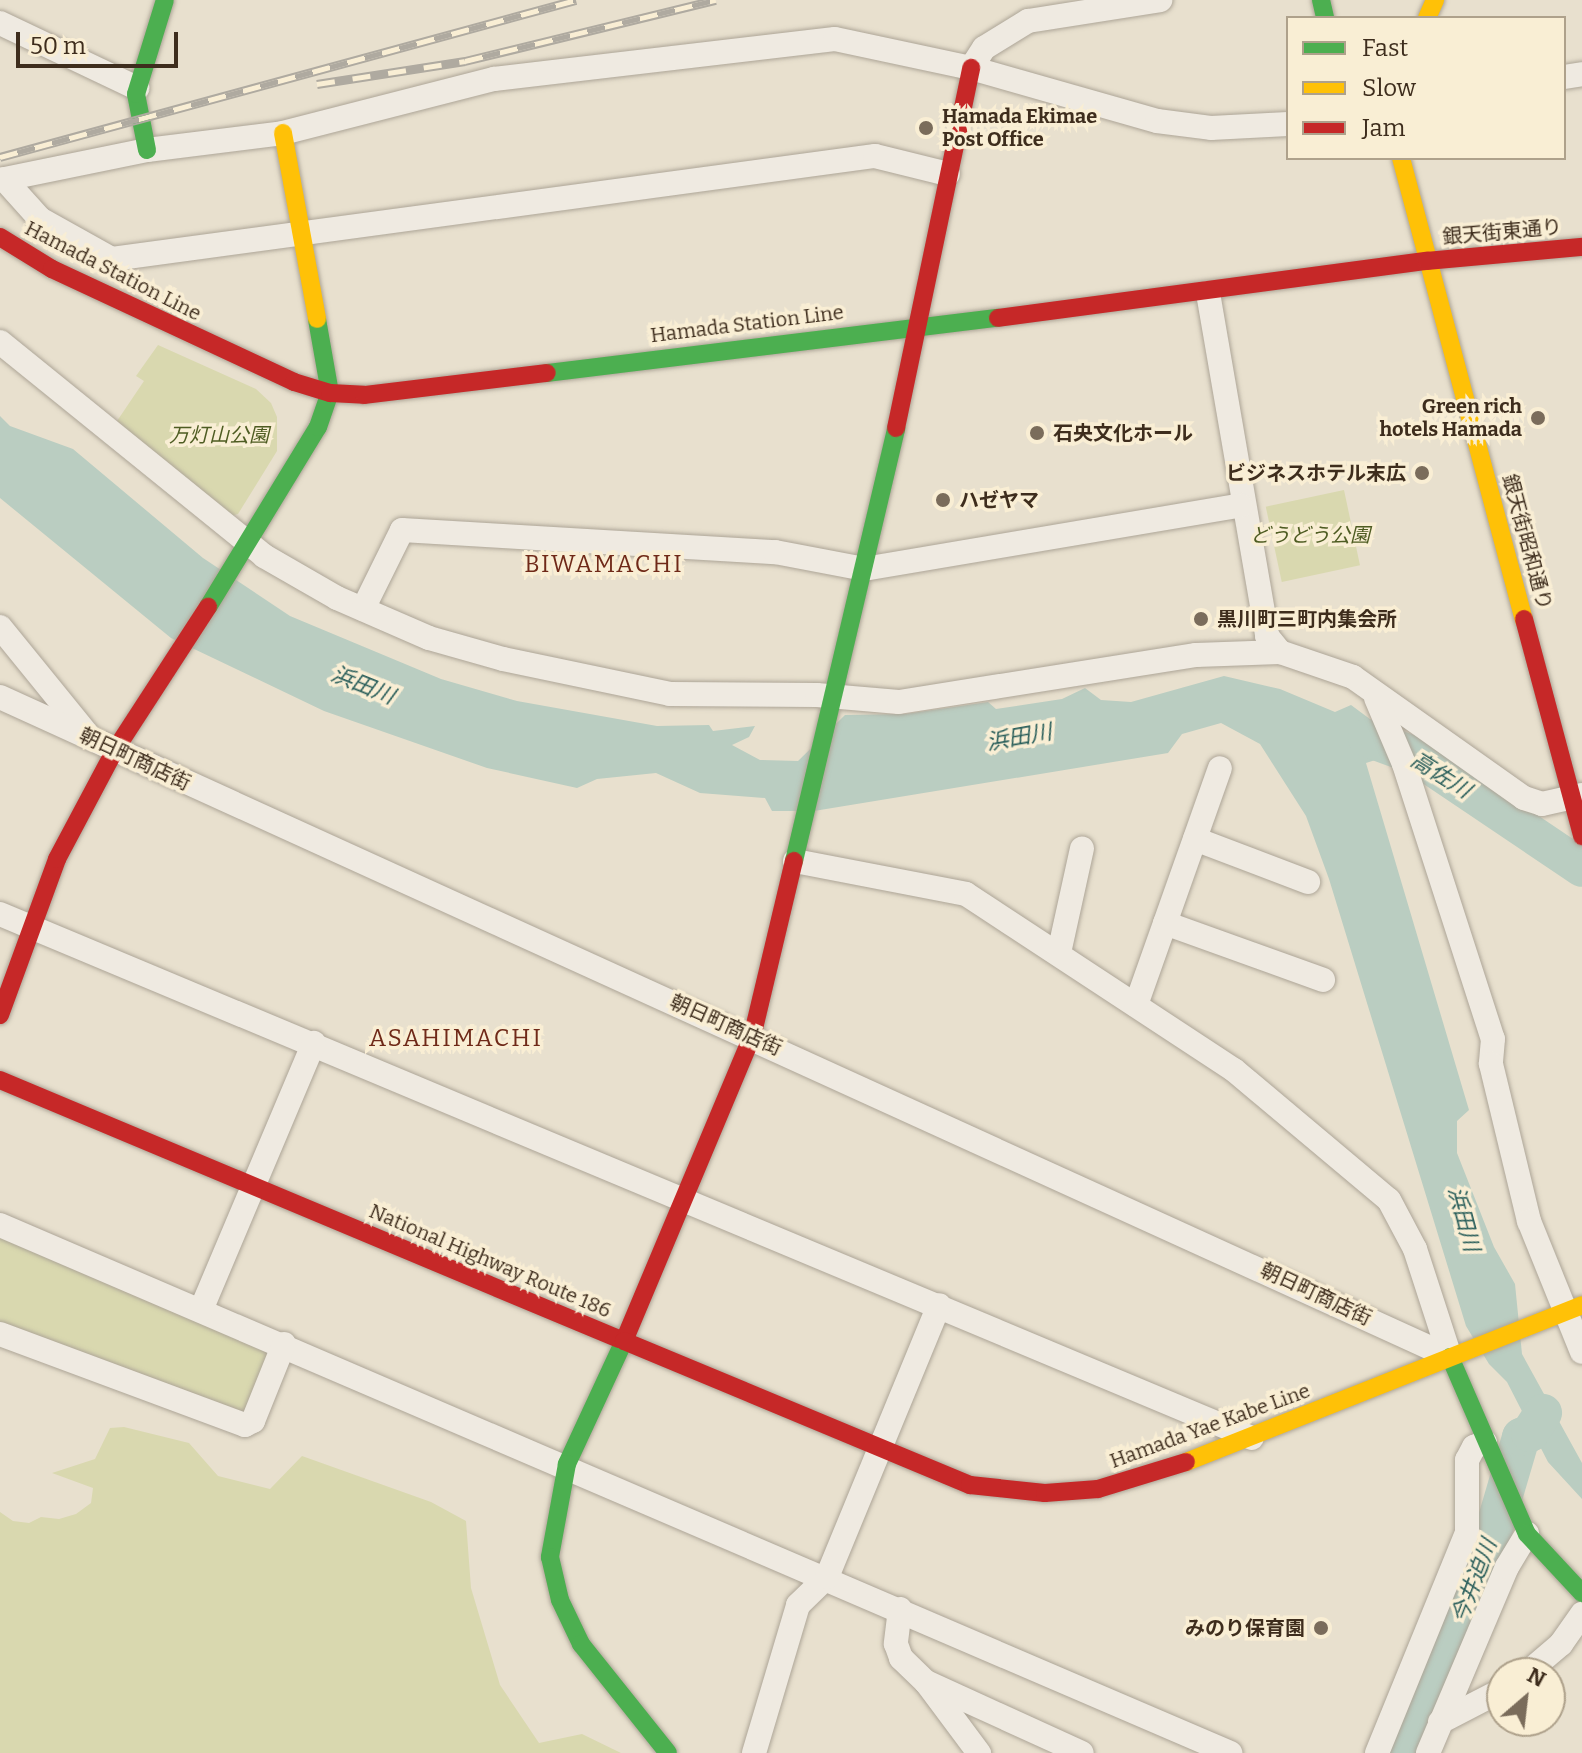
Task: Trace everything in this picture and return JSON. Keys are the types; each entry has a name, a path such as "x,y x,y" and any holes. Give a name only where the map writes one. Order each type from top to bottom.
{"main road":[{"path":"147,150 137,88 165,0"},
{"path":"624,1341 687,1198 752,1037 864,569 971,68"},
{"path":"0,1015 57,859 115,750 247,548 318,427 330,393 283,133"},
{"path":"1402,160 1427,261"},
{"name":"Hamada Station Line","path":"0,237 125,305 294,382 330,393 385,392 916,325 1208,293 1427,261"},
{"name":"銀天街東通り","path":"1427,261 1582,247"},
{"name":"銀天街昭和通り","path":"1427,261 1572,750 1582,836"},
{"name":"National Highway Route 186","path":"0,1080 624,1341 567,1464 550,1557 560,1600 581,1644 668,1753"},
{"name":"Hamada Yae Kabe Line","path":"624,1341 879,1452 970,1485 1045,1493 1129,1482 1252,1438 1567,1311"},
{"path":"1455,1355 1485,1442 1527,1534 1582,1593"}],"street":[{"path":"971,68 984,48 1028,21 1160,0"},
{"path":"0,23 137,88"},
{"path":"2,180 147,150 283,133 494,79 835,39 971,68 1182,126 1286,124"},
{"path":"2,180 40,219 112,259 875,156 948,174"},
{"path":"1208,293 1241,505 1267,636 1280,652"},
{"path":"0,342 247,548 363,609 429,638 503,659 670,694 832,702 920,701 1196,655 1280,652 1353,677 1524,798 1542,804 1578,796"},
{"path":"363,609 402,530 775,552 864,569 1241,505"},
{"path":"0,627 89,737"},
{"path":"1374,694 1404,764 1493,1039 1491,1064 1529,1221 1582,1352"},
{"name":"朝日町商店街","path":"0,697 1455,1355"},
{"path":"1136,1005 1220,768"},
{"path":"1195,839 1308,882"},
{"path":"1059,953 1082,848"},
{"path":"795,861 966,894 1234,1070 1389,1200 1415,1249 1455,1355"},
{"path":"0,914 687,1198 1252,1438"},
{"path":"1165,923 1323,980"},
{"path":"201,1310 314,1043"},
{"path":"0,1225 827,1577 1197,1746 1230,1753"},
{"path":"754,1753 798,1605 827,1577 939,1305"},
{"path":"0,1334 245,1425 253,1421 284,1344"},
{"path":"1377,1753 1467,1532 1467,1460 1474,1447 1485,1442"},
{"path":"1428,1753 1507,1567 1527,1534"},
{"path":"900,1609 896,1644 901,1658 926,1682 979,1753"},
{"path":"1546,1657 1561,1644 1582,1614"},
{"path":"926,1682 1082,1753"},
{"path":"1440,1722 1486,1698"}],"green space":[{"name":"万灯山公園","path":"158,345 256,389 271,403 277,417 277,451 238,514 230,516 115,424 144,381 136,376"},
{"name":"どうどう公園","path":"1344,490 1360,565 1282,582 1266,507"},
{"path":"0,1237 267,1349 270,1358 249,1413 240,1416 0,1325"},
{"path":"124,1427 189,1443 218,1476 270,1489 302,1456 431,1502 466,1521 471,1588 500,1685 539,1743 582,1734 621,1753 0,1753 0,1512 13,1521 29,1523 41,1517 59,1519 76,1514 91,1503 93,1488 52,1473 95,1459 110,1428"}],"water":[{"name":"浜田川","path":"0,416 10,426 73,449 203,558 290,616 441,679 517,701 657,726 709,725 713,731 755,726 749,737 732,745 760,760 798,761 845,715 905,714 988,702 996,709 1062,699 1085,688 1101,700 1131,702 1224,676 1280,689 1335,712 1351,705 1378,725 1397,753 1366,763 1469,1110 1457,1121 1457,1153 1494,1247 1515,1284 1522,1354 1582,1463 1582,1499 1548,1462 1507,1382 1489,1364 1466,1326 1329,879 1306,816 1260,744 1221,723 1182,734 1168,753 814,811 772,811 765,798 700,793 656,773 597,779 577,788 487,768 324,711 171,638 0,498"}],"waterway":[{"name":"高佐川","path":"1367,738 1416,756 1582,868"},
{"name":"今井迫川","path":"1404,1753 1489,1546 1521,1437 1530,1433 1543,1413"}],"railway":[{"path":"0,157 576,0"},
{"path":"317,84 465,61 716,0"}],"traffic: fast":[{"path":"147,150 136,94 165,0"},
{"path":"1321,0 1325,16"},
{"path":"547,373 998,318"},
{"path":"208,607 318,427 330,393 317,319"},
{"path":"794,861 896,428"},
{"path":"619,1339 624,1341 567,1464 550,1557 560,1600 581,1644 668,1753"},
{"path":"1450,1357 1527,1534 1582,1593"}],"traffic: slow":[{"path":"1428,16 1435,0"},
{"path":"283,133 317,319"},
{"path":"1402,160 1524,619"},
{"path":"1186,1462 1582,1305"}],"traffic: jam":[{"path":"896,428 971,68"},
{"path":"0,237 52,269 294,382 330,393 364,395 547,373"},
{"path":"998,318 1427,261 1582,247"},
{"path":"0,1015 57,859 115,750 208,607"},
{"path":"1524,619 1582,836"},
{"path":"624,1341 752,1037 794,861"},
{"path":"0,1080 619,1339"},
{"path":"624,1341 970,1485 1045,1493 1098,1489 1186,1462"}],"place":[{"name":"Hamada Ekimae Post Office","path":"926,128"},
{"name":"Green rich hotels Hamada","path":"1538,418"},
{"name":"石央文化ホール","path":"1037,433"},
{"name":"ビジネスホテル末広","path":"1422,473"},
{"name":"ハゼヤマ","path":"943,500"},
{"name":"黒川町三町内集会所","path":"1201,619"},
{"name":"みのり保育園","path":"1321,1628"}],"district":[{"name":"BIWAMACHI","path":"604,565"},
{"name":"ASAHIMACHI","path":"456,1039"}]}
